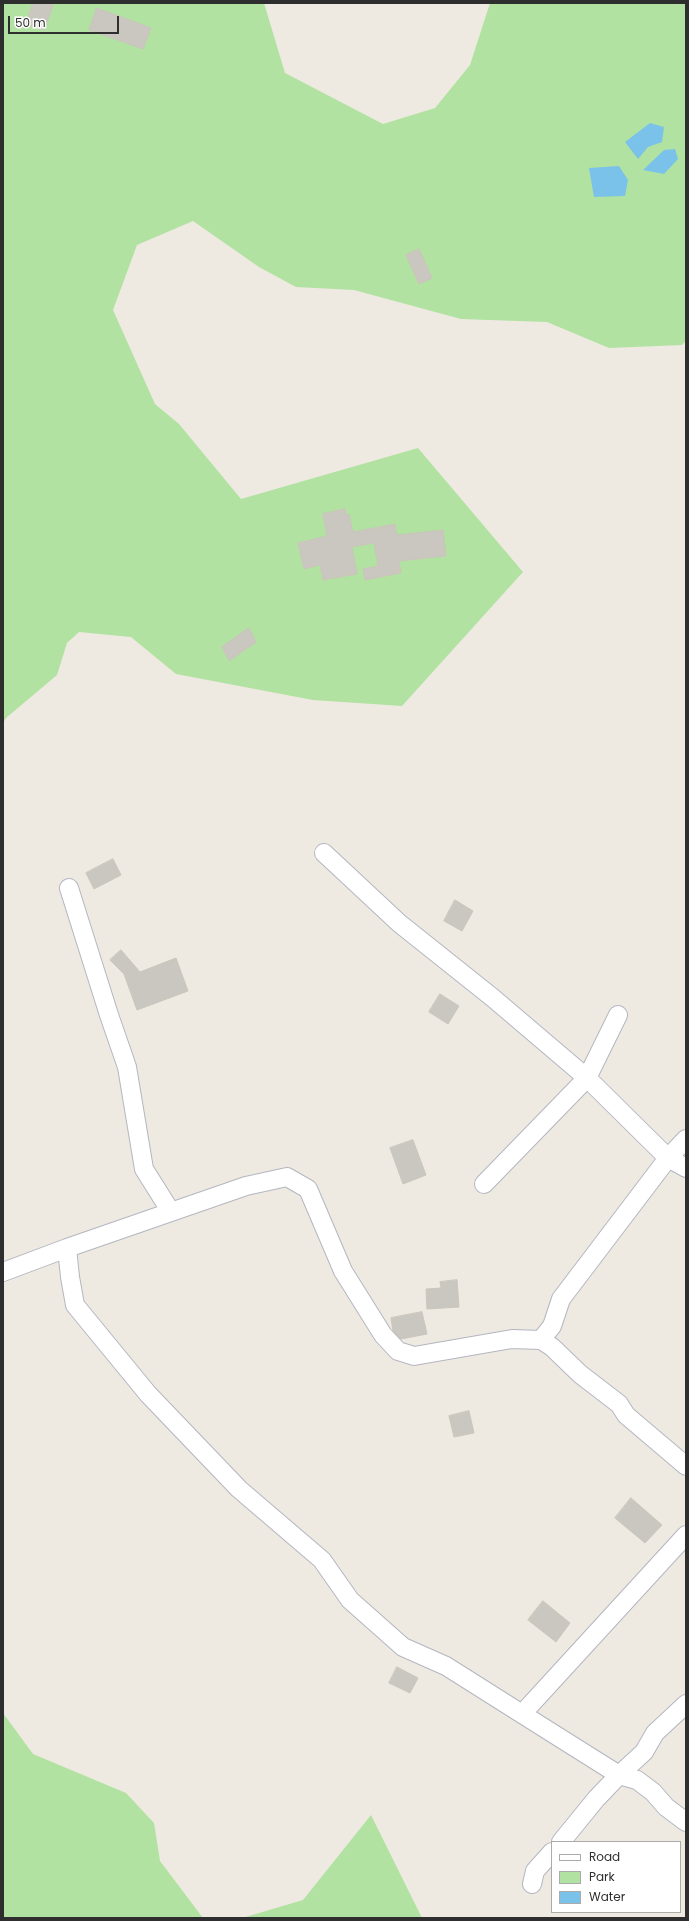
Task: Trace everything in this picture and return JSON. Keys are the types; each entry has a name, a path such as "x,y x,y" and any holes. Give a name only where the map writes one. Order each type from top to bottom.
{"street":[{"path":"324,853 399,923 493,998 587,1078 668,1158 686,1168"},
{"path":"70,888 109,1015 127,1067 144,1169 171,1212"},
{"path":"484,1184 587,1078 618,1015"},
{"path":"541,1340 552,1326 561,1299 668,1158 686,1139"},
{"path":"3,1272 67,1248 246,1186 287,1177 308,1189 343,1271 383,1335 398,1351 414,1356 512,1339 541,1340 552,1347 580,1374 619,1404 626,1415 686,1466"},
{"path":"67,1248 75,1305 148,1394 239,1489 322,1560 350,1600 403,1647 446,1666 619,1775 637,1780 653,1792 666,1807 686,1822"},
{"path":"522,1714 686,1535"},
{"path":"562,1841 570,1829 619,1775 644,1752 655,1734 686,1704"},
{"path":"532,1884 535,1871 551,1853"}],"green space":[{"path":"3,3 264,3 285,73 383,124 435,108 470,65 490,3 686,3 686,341 682,345 609,348 547,322 461,319 354,290 296,287 259,267 193,221 137,245 113,310 155,404 179,424 241,499 418,448 523,572 402,706 313,700 176,674 131,637 79,632 67,643 57,675 6,718 3,723"},
{"path":"3,1713 33,1754 126,1793 154,1823 160,1861 203,1918 3,1918"},
{"path":"371,1815 422,1918 242,1918 303,1900"}],"water":[{"path":"650,123 664,127 662,142 648,147 638,159 625,142"},
{"path":"675,149 678,159 664,174 643,170 664,150"},
{"path":"619,166 628,180 625,196 594,197 589,168"}],"building":[{"path":"33,3 54,3 44,30 26,24"},
{"path":"97,8 151,28 143,49 89,30"},
{"path":"419,249 432,278 419,284 406,255"},
{"path":"345,509 346,515 349,514 353,532 395,524 397,535 443,530 446,556 399,561 401,573 365,580 363,569 378,566 374,543 352,547 357,574 323,580 320,565 304,569 298,543 327,536 323,514"},
{"path":"249,628 256,642 229,661 222,647"},
{"path":"113,859 121,875 94,889 86,873"},
{"path":"455,900 473,911 462,931 444,921"},
{"path":"121,950 140,972 176,958 188,991 137,1010 124,974 110,960"},
{"path":"440,994 459,1006 448,1024 429,1012"},
{"path":"413,1140 426,1175 403,1184 390,1148"},
{"path":"457,1280 459,1307 427,1309 426,1289 441,1288 440,1282"},
{"path":"422,1312 427,1334 401,1339 393,1331 391,1318"},
{"path":"469,1411 474,1433 454,1437 449,1416"},
{"path":"631,1498 662,1525 645,1543 615,1518"},
{"path":"543,1601 570,1623 556,1642 528,1620"},
{"path":"397,1667 418,1678 410,1693 389,1683"}]}
